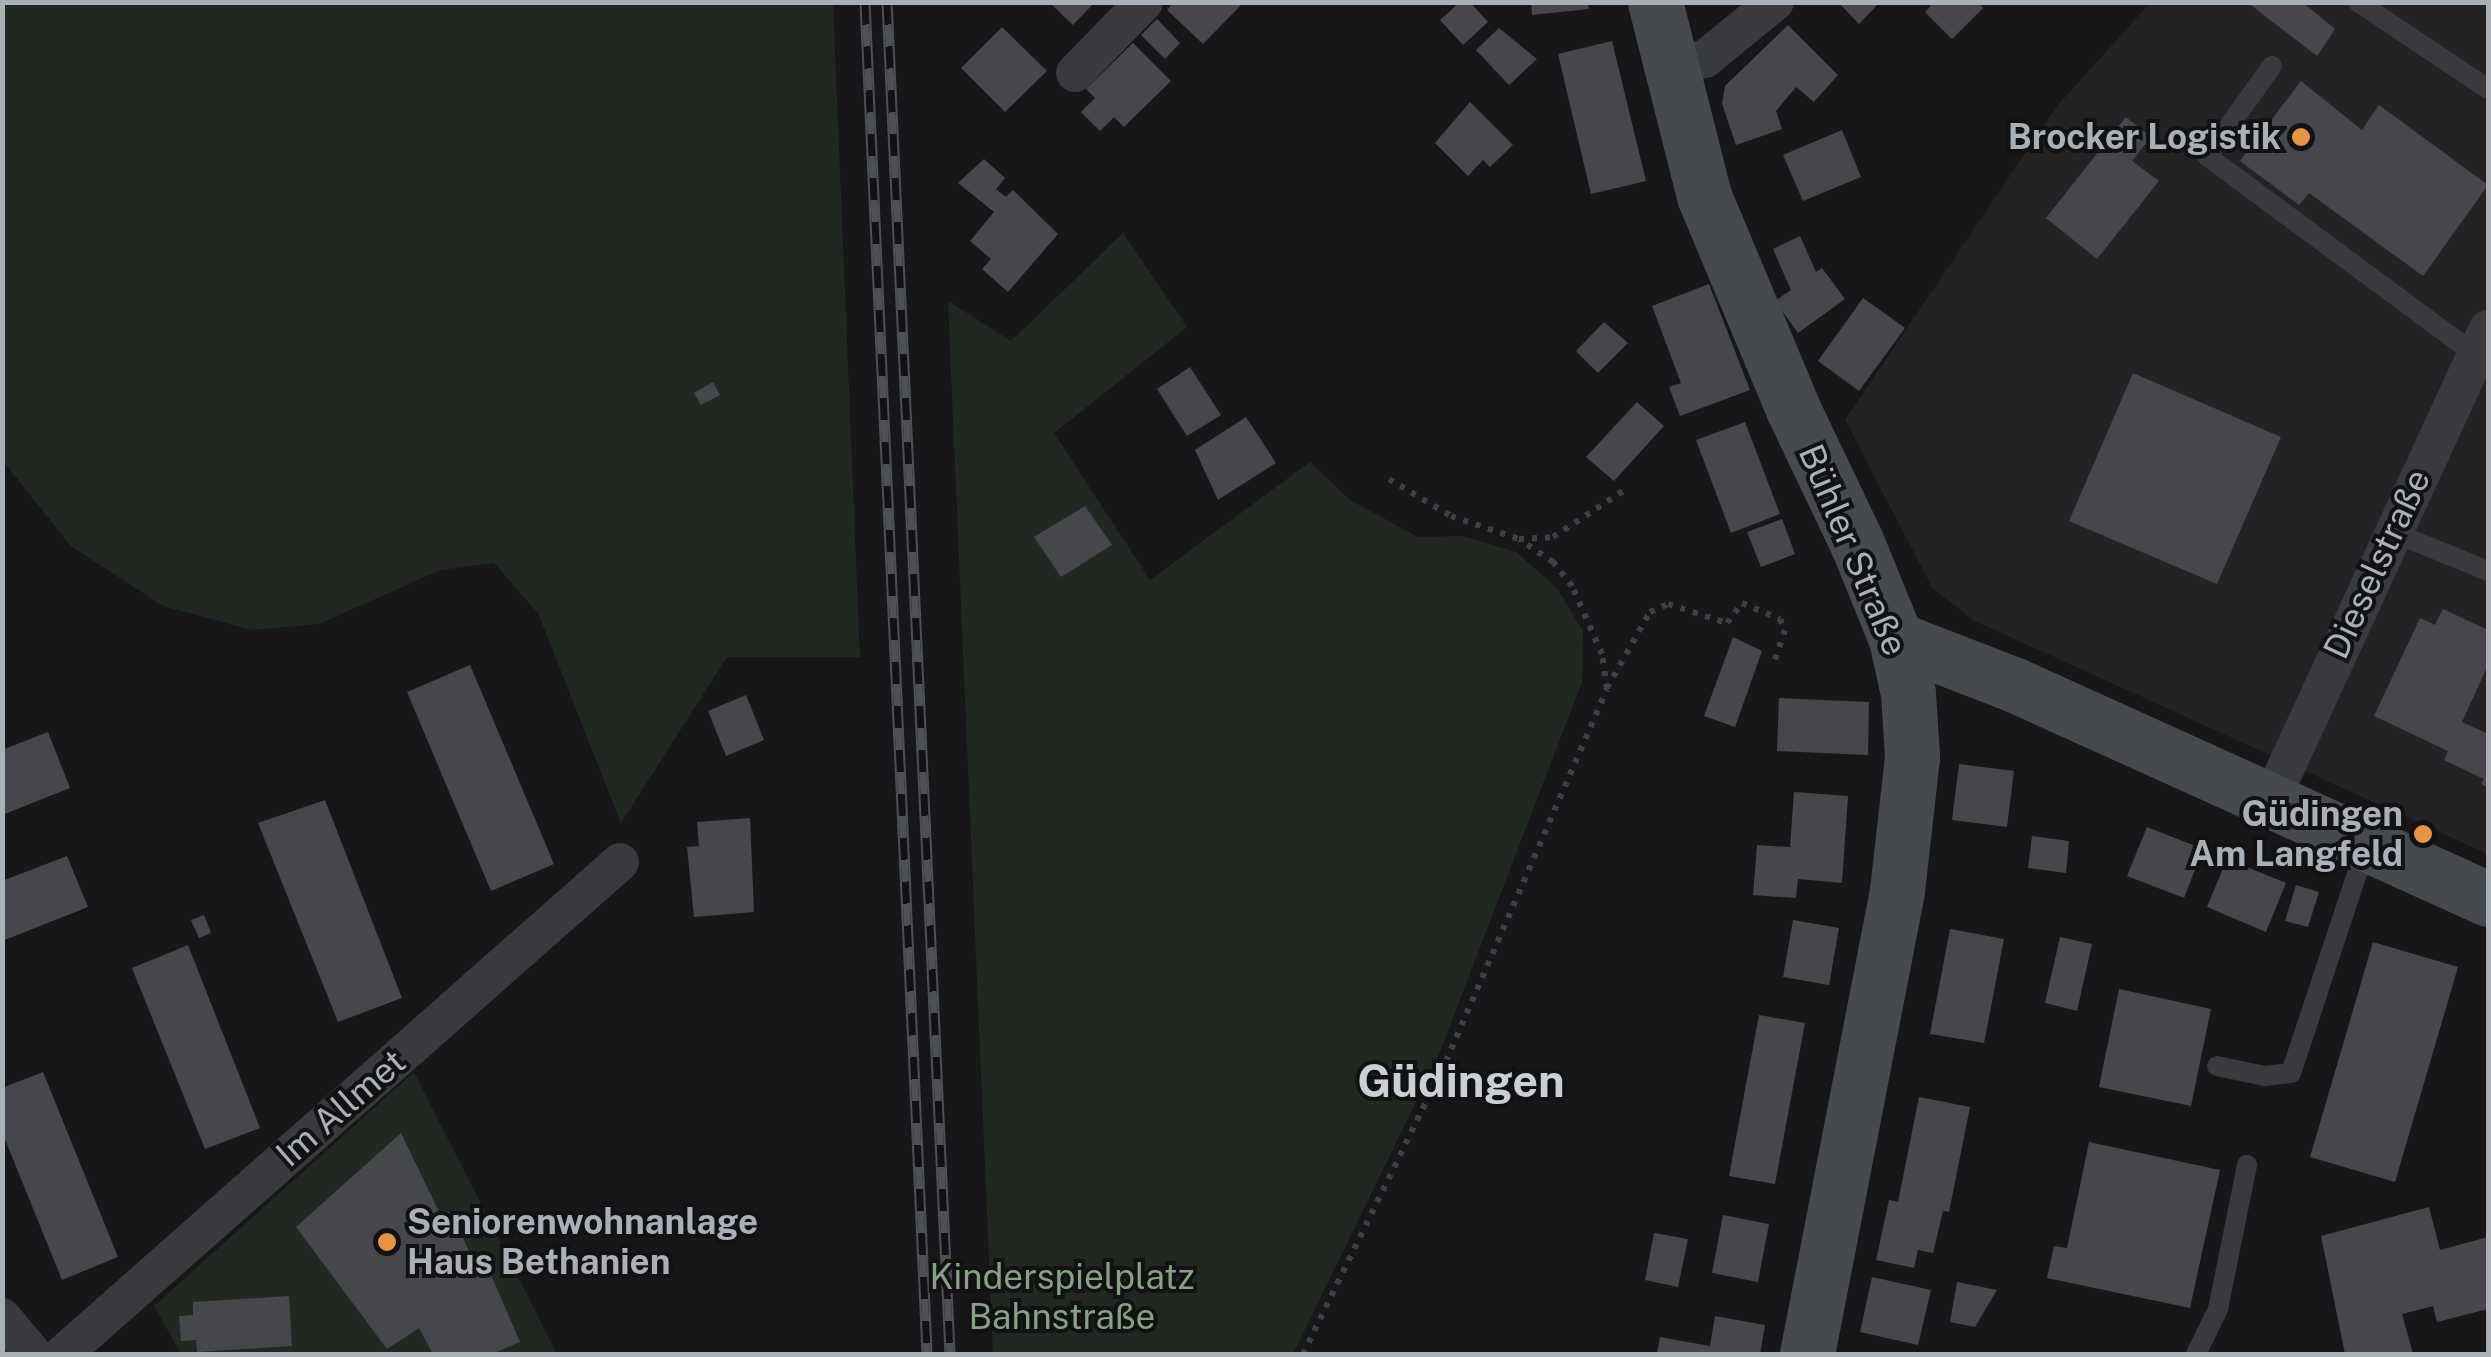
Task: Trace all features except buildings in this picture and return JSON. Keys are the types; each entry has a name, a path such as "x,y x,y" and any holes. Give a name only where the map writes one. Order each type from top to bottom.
{"main road":[{"name":"Bühler Straße","path":"1655,2 1704,196 1753,319 1896,639 1912,757 1902,853 1807,1354"},
{"path":"1896,639 2016,685 2488,899"}],"street":[{"path":"1074,73 1144,2"},
{"path":"1669,68 1705,59 1775,2"},
{"name":"Dieselstraße","path":"2270,802 2390,531 2482,342"},
{"name":"Im Allmet","path":"63,1354 620,862"},
{"path":"2,1316 33,1354"}],"lane":[{"path":"2358,2 2488,89"},
{"path":"2272,66 2207,156 2482,342"},
{"path":"2390,531 2488,571"},
{"path":"2217,1066 2265,1076 2291,1073 2366,844"},
{"path":"2196,1354 2218,1309 2247,1165"}],"path":[{"path":"1389,479 1451,516 1519,539 1553,562 1572,586 1602,654 1607,690"},
{"path":"1519,539 1552,537 1623,491"},
{"path":"1303,1354 1446,1061 1607,690 1650,612 1668,604 1727,623 1742,603 1780,620 1785,630 1773,664"}],"shaded area":[{"path":"2150,3 2488,3 2488,854 1973,620 1933,589 1845,420 2057,106"}],"green space":[{"path":"2,3 833,3 860,657 727,657 621,823 538,613 494,563 440,570 319,624 252,630 163,606 71,546 3,461"},
{"name":"Kinderspielplatz Bahnstraße","path":"1123,233 1187,327 1054,433 1150,580 1310,462 1350,500 1418,537 1462,536 1516,552 1557,588 1583,631 1582,682 1438,1057 1293,1354 993,1354 948,301 1011,341"},
{"path":"414,1072 557,1354 181,1354 154,1306"}],"railway":[{"path":"865,2 927,1354"},
{"path":"887,2 950,1354"}],"place":[{"name":"Brocker Logistik","path":"2301,137"},
{"name":"Güdingen Am Langfeld","path":"2423,834"},
{"name":"Seniorenwohnanlage Haus Bethanien","path":"387,1242"}],"district":[{"name":"Güdingen","path":"1461,1081"}]}
